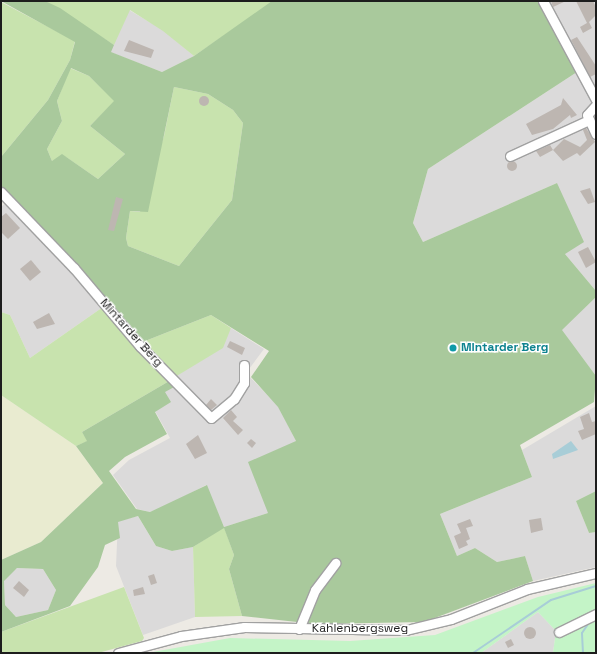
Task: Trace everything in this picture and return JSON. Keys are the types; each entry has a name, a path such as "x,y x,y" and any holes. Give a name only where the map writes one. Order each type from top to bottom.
{"street":[{"path":"543,1 595,95"},
{"path":"596,105 589,110 589,120 596,134"},
{"path":"510,156 589,120"},
{"name":"Mintarder Berg","path":"3,199 61,255 140,346 211,418 234,399 244,383 244,365"},
{"path":"299,629 315,590 335,563"},
{"name":"Kahlenbergsweg","path":"118,653 208,630 244,627 406,630 428,626 527,589 596,573"},
{"path":"559,632 596,614"}],"shaded area":[{"path":"550,1 596,1 596,291 565,254 557,183 423,242 413,223 428,169 577,72 546,3"},
{"path":"129,10 163,30 194,56 162,72 110,52"},
{"path":"7,202 72,268 103,307 30,358 10,315 1,312 1,207"},
{"path":"596,297 596,376 561,330"},
{"path":"231,328 264,349 246,373 278,406 296,441 268,513 224,527 206,485 165,507 150,512 137,509 113,475 129,460 170,438 155,411 171,380 223,342"},
{"path":"596,406 596,491 576,501 589,533 596,532 596,567 533,581 525,556 497,562 475,548 457,556 440,514 532,477 522,450"},
{"path":"138,516 156,546 172,551 193,547 195,617 143,635 116,566 118,521"},
{"path":"17,568 43,569 56,590 48,610 16,617 5,605 4,580"},
{"path":"538,612 556,631 553,653 481,653"}],"green space":[{"path":"1,1 45,1 60,8 114,45 111,52 162,72 194,56 272,1 550,1 546,3 577,72 428,169 413,223 423,242 557,183 584,242 565,254 596,291 596,297 562,330 596,376 594,402 520,445 532,477 440,514 457,556 475,548 497,562 525,556 533,581 424,622 315,624 242,616 229,569 234,555 224,528 193,547 172,551 156,546 138,516 118,522 120,538 105,545 98,567 70,606 1,632 1,560 41,542 103,483 76,446 87,441 82,432 171,380 176,386 165,392 171,402 155,412 167,434 125,457 109,471 136,509 150,512 207,485 224,527 268,513 248,462 296,441 278,407 251,377 269,351 211,315 140,343 7,196 1,203 1,157 48,100 70,60 75,42","holes":["71,68 89,76 114,101 90,126 125,154 98,179 62,154 52,161 47,149 62,121 57,101","174,87 208,94 233,110 243,123 232,200 179,266 128,246 126,238 130,211 148,212","17,568 43,569 56,590 48,610 16,617 5,605 4,581"]},
{"path":"45,1 273,2 194,56 163,31 130,10 114,45"},
{"path":"1,2 75,41 70,60 48,100 1,157"},
{"path":"70,68 89,76 115,101 90,126 125,154 98,179 66,157 52,161 47,149 62,121 57,101"},
{"path":"174,87 208,94 233,110 243,123 232,200 179,266 128,246 126,238 130,211 140,212 164,136"},
{"path":"103,307 171,380 82,432 88,441 76,446 1,395 1,312 10,315 30,358"},
{"path":"211,315 231,328 223,348 175,377 140,343"},
{"path":"1,395 76,446 103,483 41,542 1,560"},
{"path":"596,491 596,532 589,533 576,501"},
{"path":"224,527 234,555 229,569 242,616 195,617 193,547"},
{"path":"596,583 596,653 553,653 556,631 538,612 481,653 153,652 230,638 350,641 435,635 538,597"},
{"path":"124,587 144,638 142,641 98,653 1,653 1,632"}],"water":[{"path":"571,441 578,450 553,459 552,454"}],"building":[{"path":"551,1 566,1 553,7"},
{"path":"576,1 593,1 596,7 596,15 589,22 592,28 583,33 580,27 587,23"},
{"path":"577,37 596,66 596,74 590,77 571,40"},
{"path":"129,40 154,50 151,58 124,51"},
{"path":"204,96 209,101 204,106 199,101"},
{"path":"563,98 577,115 571,118 570,115 553,129 532,135 526,124 561,105"},
{"path":"586,128 595,142 580,156 577,153 563,161 553,150 564,139 580,147 587,140 583,130"},
{"path":"550,145 553,150 540,157 536,151"},
{"path":"510,161 514,161 516,162 516,170 510,171 507,168 507,164"},
{"path":"590,188 595,202 588,204 580,191"},
{"path":"116,197 123,199 114,231 108,230"},
{"path":"6,213 20,228 8,239 1,232 1,217"},
{"path":"588,247 596,262 586,268 578,252"},
{"path":"31,260 41,272 30,281 20,269"},
{"path":"49,313 55,324 37,329 33,322"},
{"path":"230,341 245,348 242,355 227,347"},
{"path":"211,399 217,405 211,410 206,405"},
{"path":"231,410 237,417 233,421 243,430 238,435 223,418"},
{"path":"589,413 592,422 596,421 596,434 582,440 578,431 584,429 580,417"},
{"path":"198,435 207,453 195,459 186,444"},
{"path":"251,439 256,443 252,448 247,443"},
{"path":"541,518 543,530 531,533 529,520"},
{"path":"470,519 473,526 466,528 470,539 466,541 468,545 459,549 454,536 461,533 457,524"},
{"path":"154,574 157,583 151,585 148,576"},
{"path":"19,581 29,590 24,597 13,588"},
{"path":"143,587 145,594 134,596 133,590"},
{"path":"528,627 532,627 536,633 532,639 528,639 524,635 524,631"},
{"path":"511,639 514,645 508,648 505,642"}],"waterway":[{"path":"473,653 551,600 596,586"},
{"path":"583,653 582,633 590,621"}],"place":[{"name":"Mintarder Berg","path":"453,348"}]}
